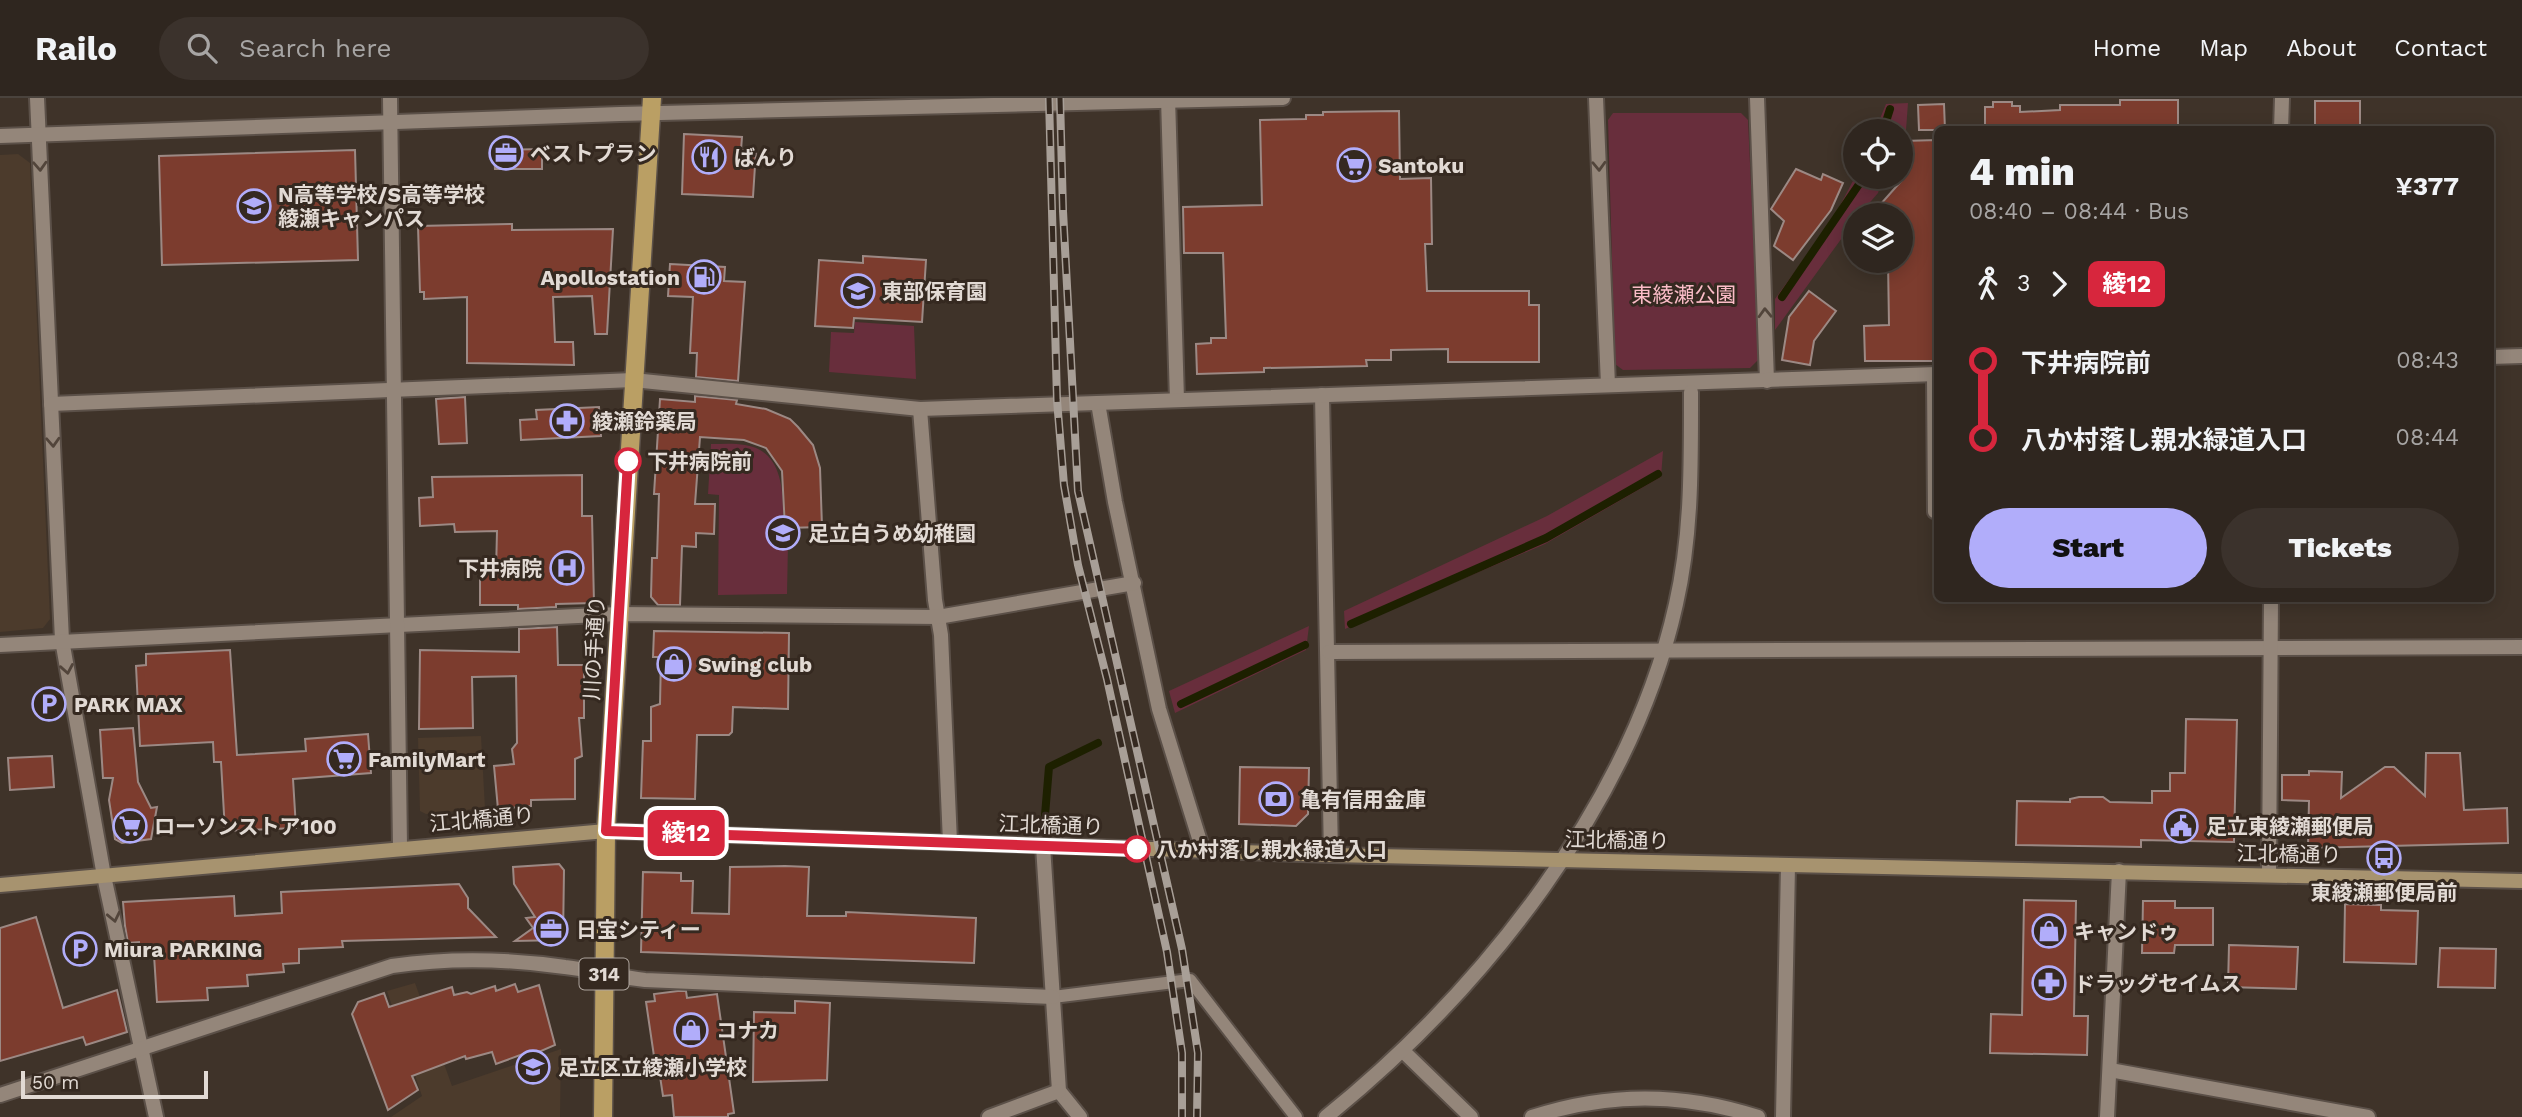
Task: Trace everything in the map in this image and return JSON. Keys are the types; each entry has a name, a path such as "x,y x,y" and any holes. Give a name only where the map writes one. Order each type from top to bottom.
{"main road":[{"name":"川の手通り","path":"603,1117 606,831 652,106"},
{"name":"江北橋通り","path":"0,885 400,847 606,831 1331,855 2522,881"}],"street":[{"path":"37,98 62,640 104,876 156,1117"},
{"path":"390,98 400,847"},
{"path":"0,136 390,123 652,106 1283,98"},
{"path":"1596,98 1608,385"},
{"path":"1757,98 1767,381"},
{"path":"2281,98 2281,126"},
{"path":"1168,99 1177,400"},
{"path":"2494,357 2522,356"},
{"path":"51,404 633,380 920,409 1608,385 1690,388 1767,381 1934,374"},
{"path":"1326,1117 1403,1051 1465,986 1560,860 1608,780 1636,725 1664,650 1676,604 1688,533 1690,388"},
{"path":"1322,395 1331,855"},
{"path":"1098,403 1115,502 1159,709 1203,851"},
{"path":"920,409 938,617 942,635 950,842"},
{"path":"0,645 618,614 938,617 1134,583"},
{"path":"2269,874 2271,602"},
{"path":"1329,652 2522,647"},
{"path":"1043,846 1059,1091 1080,1117"},
{"path":"1783,1117 1788,864"},
{"path":"2107,1117 2119,871"},
{"path":"0,1095 391,966 423,962 567,967 604,975 1053,996"},
{"path":"1403,1051 1471,1117"},
{"path":"2110,1070 2368,1117"},
{"path":"989,1117 1059,1091"},
{"path":"1532,1117 1574,1103 1664,1099 1726,1107 1758,1117"}],"lane":[{"path":"1053,996 1190,980 1296,1117"}],"shaded area":[{"path":"18,154 30,163 50,619 43,628 0,632 0,155"},
{"path":"481,736 485,808 426,814 420,811 418,738"},
{"name":"足立区立綾瀬小学校","path":"415,983 452,1086 561,1049 560,1117 391,1117 422,1096 387,991"}],"green space":[{"path":"1908,103 1907,119 1880,119 1886,104"},
{"name":"東綾瀬公園","path":"1613,113 1741,113 1748,120 1759,359 1750,368 1623,370 1615,364 1608,120"},
{"path":"1849,189 1879,189 1869,203 1843,203 1843,236 1775,330 1775,299 1834,217"},
{"path":"855,322 914,326 916,379 829,372 831,332 854,333"},
{"path":"711,444 741,444 760,450 770,458 777,470 783,499 783,543 788,544 787,594 718,595 719,495 708,494"},
{"path":"1663,451 1661,477 1545,544 1345,629 1344,611 1547,516"},
{"path":"1309,626 1306,650 1175,713 1169,691"}],"building":[{"path":"2120,100 2178,100 2178,126 1985,126 1985,107 1993,107 1993,102 2012,102 2012,106 2020,106 2020,112 2060,110 2060,105 2120,105"},
{"path":"2315,101 2360,101 2360,126 2315,126"},
{"path":"1944,104 1945,126 1934,126 1934,130 1919,130 1918,105"},
{"path":"1399,111 1400,179 1431,178 1432,244 1425,244 1427,291 1529,291 1529,305 1539,305 1539,362 1448,362 1448,349 1391,350 1391,360 1366,360 1367,366 1264,368 1264,372 1197,374 1196,344 1211,343 1211,338 1226,338 1223,253 1184,253 1183,207 1262,205 1260,120 1306,119 1306,115 1323,115 1323,112"},
{"path":"684,134 742,137 741,150 756,150 753,197 682,194"},
{"path":"1934,140 1934,361 1865,361 1864,326 1889,325 1888,273 1913,273 1913,203 1882,203 1894,189 1913,189 1913,141"},
{"path":"542,149 542,169 495,169 494,150"},
{"path":"355,150 358,260 162,265 159,156"},
{"path":"1796,169 1821,180 1823,174 1843,183 1831,210 1793,260 1774,246 1784,221 1771,209"},
{"path":"512,224 512,230 613,229 607,334 595,334 592,296 553,297 555,342 573,342 574,365 467,363 467,297 424,299 424,292 420,292 418,226"},
{"path":"863,256 926,260 922,322 854,318 853,328 815,326 819,260 863,263"},
{"path":"670,264 725,267 724,281 745,282 738,381 696,377 697,353 690,353 693,297 668,296"},
{"path":"1809,291 1836,311 1814,341 1810,365 1782,360 1789,317"},
{"path":"695,396 737,400 736,404 766,409 790,419 798,427 813,445 820,468 822,527 785,528 782,471 766,448 744,440 700,437 695,504 715,504 714,534 696,533 696,547 682,546 680,605 658,605 651,597 652,558 657,558 659,494 654,494 660,399 695,402"},
{"path":"465,397 467,443 439,444 436,399"},
{"path":"599,407 601,436 521,440 520,420 537,419 536,410"},
{"path":"582,475 582,516 592,516 594,603 518,609 518,605 480,605 480,572 496,572 497,531 455,532 454,524 420,526 419,498 433,497 432,477"},
{"path":"557,627 558,665 584,665 584,718 579,718 582,756 575,759 575,799 531,800 531,806 498,809 494,766 514,764 512,749 517,743 516,676 472,677 473,728 419,729 420,650 519,652 519,629"},
{"path":"654,631 789,633 788,709 733,707 732,732 729,735 697,735 695,799 641,798 643,741 651,741 651,707 660,704 661,657 653,657"},
{"path":"230,650 237,755 306,751 305,739 368,734 371,773 293,779 296,828 225,831 221,762 214,762 213,742 140,746 136,666 146,665 146,654"},
{"path":"2186,719 2237,720 2234,842 2141,840 2141,847 2016,845 2017,801 2070,802 2070,799 2079,797 2103,797 2110,802 2152,803 2152,791 2170,791 2170,773 2185,773"},
{"path":"133,728 138,782 151,808 157,807 151,839 122,843 115,839 109,800 113,778 103,778 100,730"},
{"path":"2426,753 2460,753 2464,810 2507,808 2508,843 2308,848 2309,801 2282,800 2282,775 2309,775 2309,771 2342,772 2341,798 2385,767 2394,767 2425,796"},
{"path":"52,756 54,787 10,790 8,758"},
{"path":"1240,767 1309,768 1308,814 1296,826 1239,824"},
{"path":"559,864 564,870 563,940 515,941 533,928 526,918 535,917 514,884 513,867"},
{"path":"730,867 809,867 807,916 846,916 846,912 976,918 974,963 641,952 643,872 681,873 681,881 693,881 692,913 729,914"},
{"path":"459,884 468,898 468,908 496,937 342,941 343,947 299,949 299,963 283,964 284,972 247,975 248,986 207,988 208,1000 157,1002 154,955 140,955 139,942 128,943 125,926 123,902 234,896 235,916 282,913 281,892"},
{"path":"2024,900 2076,901 2074,1016 2088,1016 2087,1055 1990,1053 1991,1014 2022,1015"},
{"path":"2143,901 2175,901 2175,908 2213,908 2213,945 2175,945 2174,953 2142,953"},
{"path":"2345,904 2381,905 2381,910 2418,911 2416,964 2344,962"},
{"path":"36,917 63,1008 117,990 127,1032 86,1045 83,1037 0,1061 0,928"},
{"path":"2229,945 2298,947 2296,989 2228,987"},
{"path":"2440,948 2496,949 2495,988 2438,987"},
{"path":"515,984 518,992 539,985 555,1045 525,1058 523,1054 496,1064 492,1052 466,1059 465,1056 412,1076 418,1090 388,1110 352,1014 358,1002 384,993 389,1007 452,987 454,995 467,992 471,994 495,986 496,991"},
{"path":"686,991 687,998 717,994 734,1113 728,1114 728,1117 674,1117 672,1095 663,1096 646,1002 655,1001 654,994"},
{"path":"795,1001 830,1003 827,1080 753,1082 754,1012 795,1013"}],"waterway":[{"path":"1887,119 1890,109"},
{"path":"1782,297 1856,189"},
{"path":"1351,624 1546,538 1658,474"},
{"path":"1181,704 1305,645"},
{"path":"1045,815 1049,767 1098,743"}],"railway":[{"path":"1049,98 1057,400 1064,485 1078,565 1107,679 1167,952 1182,1053 1182,1117"},
{"path":"1060,98 1063,211 1078,491 1182,949 1198,1053 1197,1117"}],"bus line":[{"name":"綾12","path":"628,461 606,831 1137,849"}],"place":[{"name":"ベストプラン","path":"506,153"},
{"name":"ばんり","path":"709,157"},
{"name":"Santoku","path":"1354,165"},
{"name":"N高等学校/S高等学校 綾瀬キャンパス","path":"254,206"},
{"name":"Apollostation","path":"704,277"},
{"name":"東部保育園","path":"858,291"},
{"name":"綾瀬鈴薬局","path":"567,421"},
{"name":"下井病院前","path":"628,461"},
{"name":"足立白うめ幼稚園","path":"783,533"},
{"name":"下井病院","path":"567,568"},
{"name":"Swing club","path":"674,664"},
{"name":"PARK MAX","path":"49,704"},
{"name":"FamilyMart","path":"344,759"},
{"name":"亀有信用金庫","path":"1276,799"},
{"name":"ローソンストア100","path":"130,826"},
{"name":"足立東綾瀬郵便局","path":"2181,826"},
{"name":"八か村落し親水緑道入口","path":"1137,849"},
{"name":"東綾瀬郵便局前","path":"2384,858"},
{"name":"日宝シティー","path":"551,929"},
{"name":"キャンドゥ","path":"2049,931"},
{"name":"Miura PARKING","path":"80,949"},
{"name":"ドラッグセイムス","path":"2049,983"},
{"name":"コナカ","path":"691,1030"},
{"name":"足立区立綾瀬小学校","path":"533,1067"}]}
